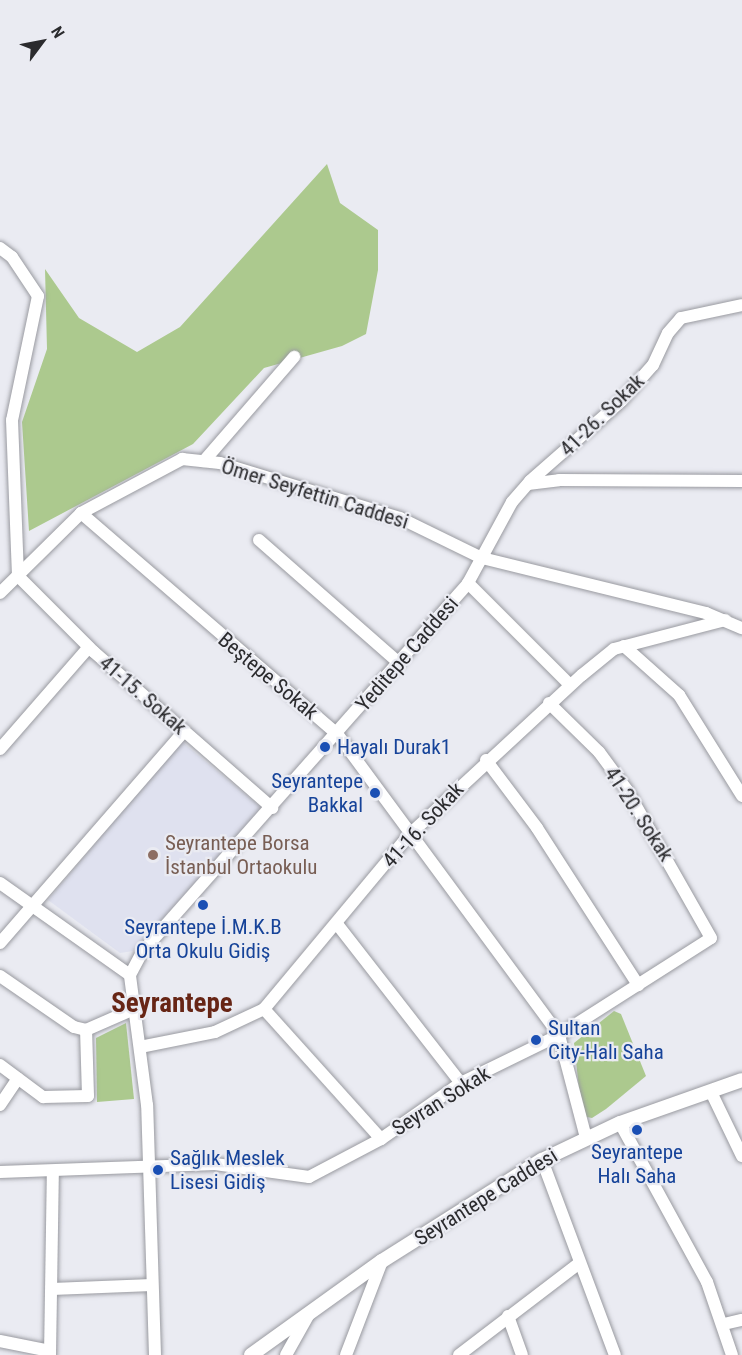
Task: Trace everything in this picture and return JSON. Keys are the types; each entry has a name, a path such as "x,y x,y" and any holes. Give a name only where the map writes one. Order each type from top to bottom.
{"street":[{"path":"0,248 12,257 38,296 12,420 18,576"},
{"name":"41-26. Sokak","path":"482,558 512,502 528,484 621,401 653,364 668,333 681,318 742,305"},
{"path":"204,461 294,357"},
{"name":"Ömer Seyfettin Caddesi","path":"0,594 81,513 182,459 204,461 400,518 482,558 725,620 742,628"},
{"path":"528,484 559,480 742,481"},
{"name":"Beştepe Sokak","path":"81,513 338,735 409,835 559,1035"},
{"path":"259,540 399,663"},
{"name":"Yeditepe Caddesi","path":"130,975 148,945 338,735 468,583 482,558"},
{"name":"41-15. Sokak","path":"18,576 89,647 272,808"},
{"path":"468,583 570,685"},
{"name":"41-16. Sokak","path":"140,1047 215,1032 264,1009 409,835 486,760 570,685 624,646 725,620"},
{"path":"624,646 679,695 742,796"},
{"path":"0,749 89,647"},
{"name":"41-20. Sokak","path":"549,704 599,752 627,790 711,938"},
{"path":"0,943 184,731"},
{"path":"486,760 537,828 638,985"},
{"path":"0,883 130,975 140,1047 155,1355"},
{"path":"337,924 461,1083"},
{"name":"Seyran Sokak","path":"0,1172 53,1172 146,1164 215,1164 309,1177 381,1139 461,1083 559,1035 711,938"},
{"path":"0,975 74,1027 86,1030 136,1008"},
{"path":"264,1009 381,1139"},
{"path":"0,1065 43,1097 88,1096 86,1030"},
{"path":"559,1035 586,1138"},
{"path":"0,1105 18,1078"},
{"name":"Seyrantepe Caddesi","path":"251,1355 382,1261 542,1160 620,1123 712,1094 742,1080"},
{"path":"712,1094 742,1156"},
{"path":"620,1123 677,1223 724,1324 732,1355"},
{"path":"542,1160 578,1264 615,1355"},
{"path":"0,1341 50,1353 53,1172"},
{"path":"346,1355 382,1261"},
{"path":"459,1355 578,1264"},
{"path":"52,1289 152,1285"},
{"path":"286,1355 309,1314"},
{"path":"508,1316 522,1355"},
{"path":"724,1324 742,1320"}],"shaded area":[{"name":"Seyrantepe Borsa İstanbul Ortaokulu","path":"181,741 263,809 133,951 120,953 48,900"}],"green space":[{"path":"327,164 340,203 378,230 378,270 366,334 342,346 264,368 193,444 29,531 22,422 47,349 45,269 79,318 137,352 180,327"},
{"path":"614,1011 621,1014 646,1076 592,1118 582,1116 574,1043"},
{"path":"126,1023 134,1099 97,1102 96,1038"}],"place":[{"name":"Hayalı Durak1","path":"325,747"},
{"name":"Seyrantepe Bakkal","path":"375,793"},
{"name":"Seyrantepe Borsa İstanbul Ortaokulu","path":"153,855"},
{"name":"Seyrantepe İ.M.K.B Orta Okulu Gidiş","path":"203,905"},
{"name":"Sultan City-Halı Saha","path":"536,1040"},
{"name":"Seyrantepe Halı Saha","path":"637,1130"},
{"name":"Sağlık Meslek Lisesi Gidiş","path":"158,1170"}],"district":[{"name":"Seyrantepe","path":"172,1004"}]}
